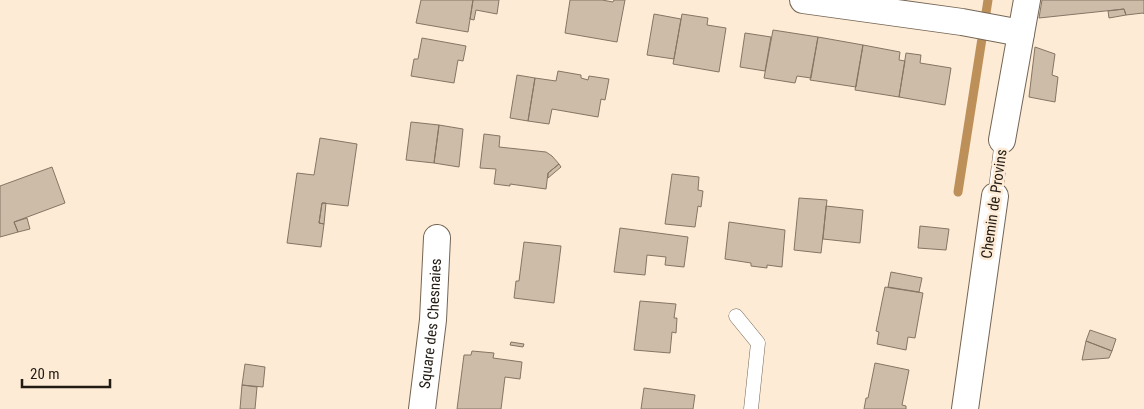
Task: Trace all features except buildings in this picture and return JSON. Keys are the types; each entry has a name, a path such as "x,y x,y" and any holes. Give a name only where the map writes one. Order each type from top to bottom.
{"street":[{"path":"802,0 962,22 1012,31"},
{"name":"Chemin de Provins","path":"1002,140 1012,31 1028,0"},
{"name":"Chemin de Provins","path":"965,409 995,196"},
{"name":"Square des Chesnaies","path":"422,409 433,320 437,238"}],"lane":[{"name":"Chemin de Provins","path":"995,196 1002,140"},
{"path":"736,316 758,344 751,409"}],"waterway":[{"path":"958,192 988,0"}]}
